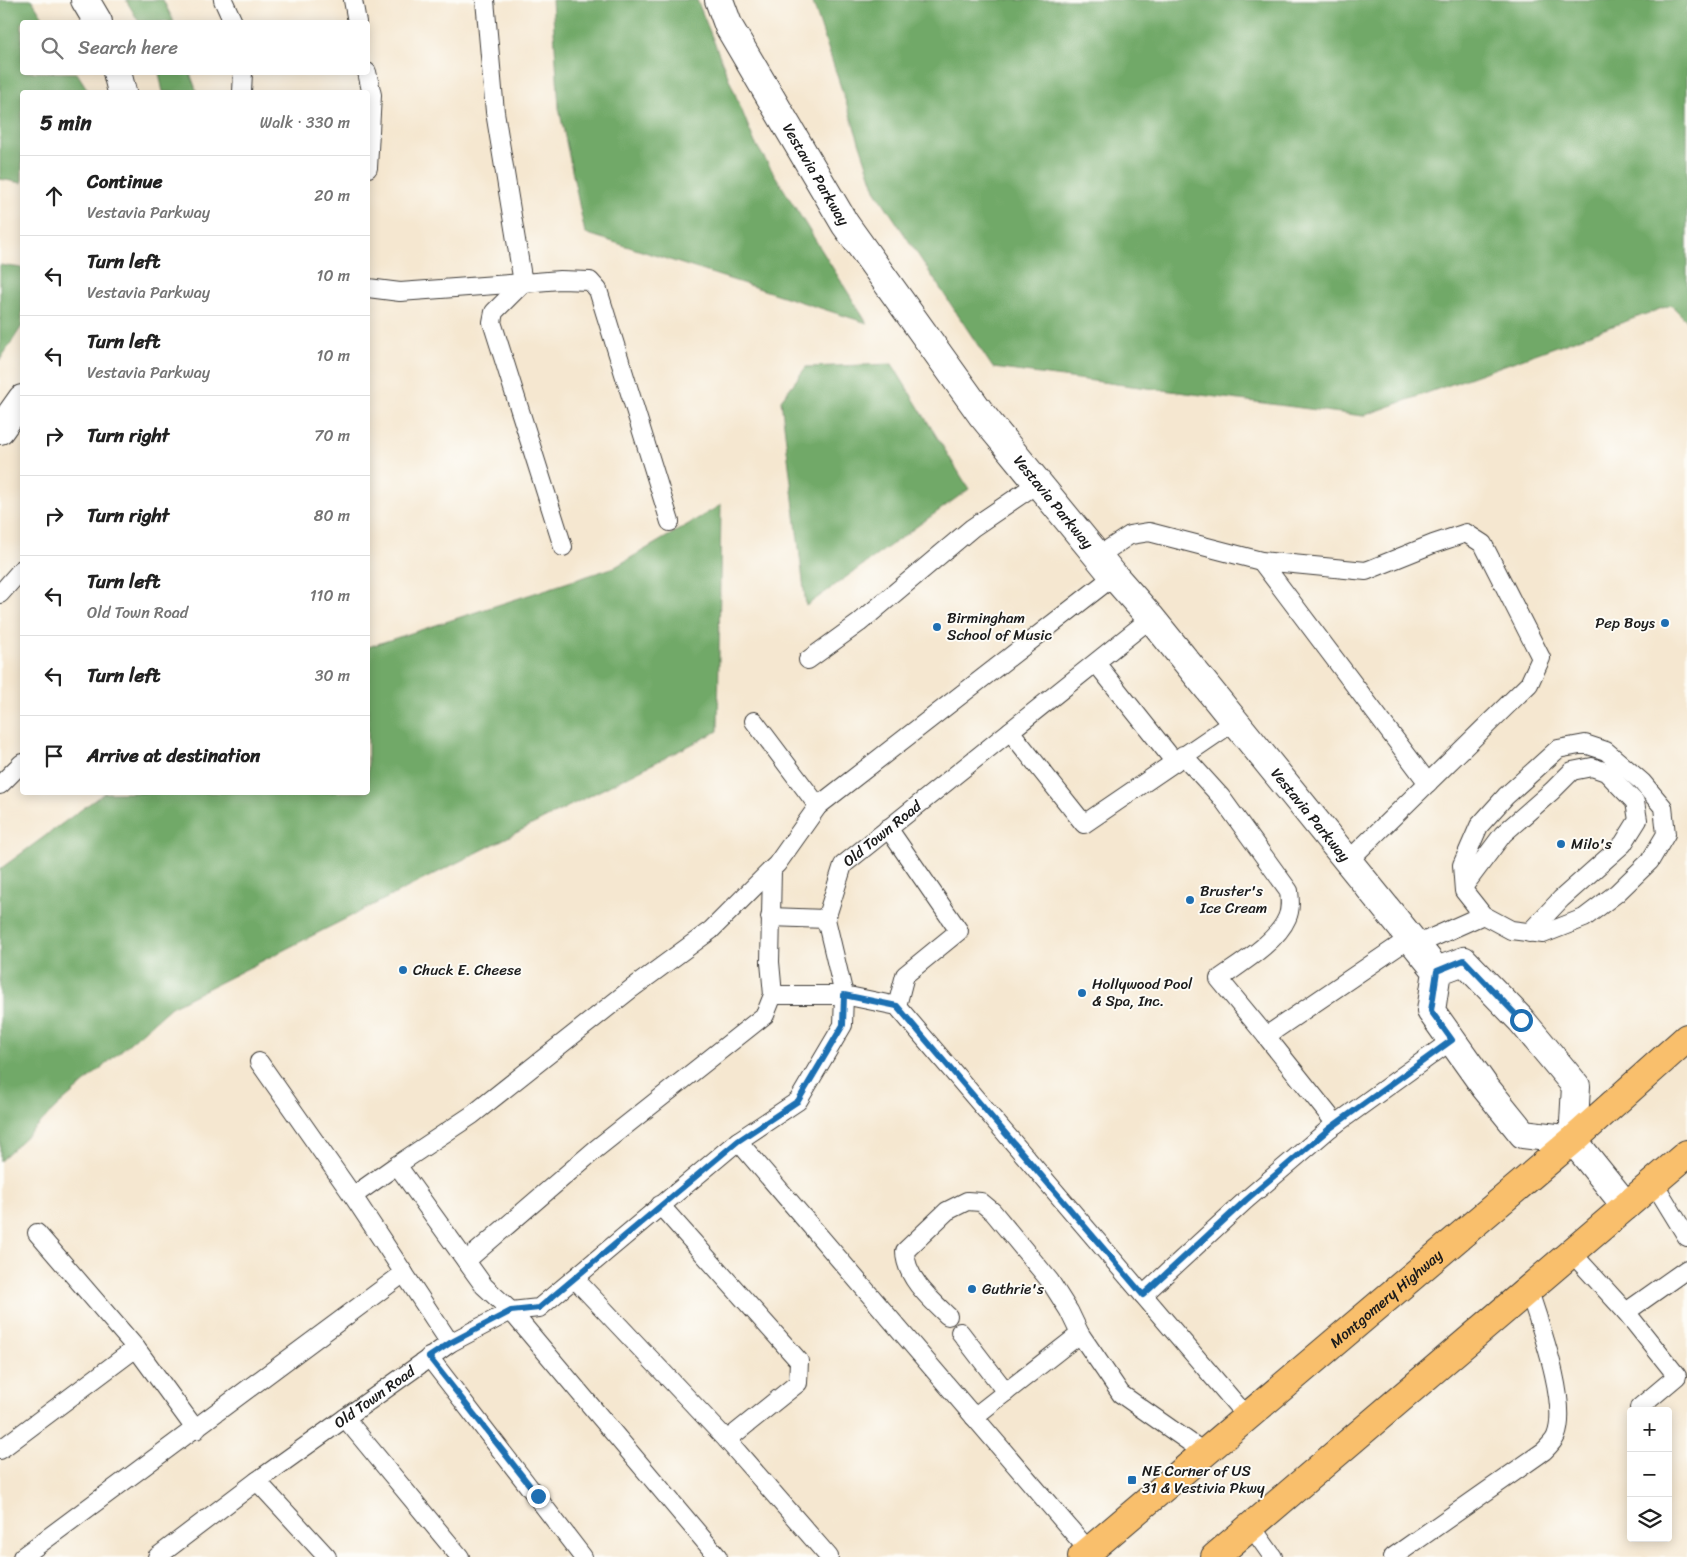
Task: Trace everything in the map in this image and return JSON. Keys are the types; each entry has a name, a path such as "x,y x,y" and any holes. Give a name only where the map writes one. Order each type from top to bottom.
{"main road":[{"name":"Montgomery Highway","path":"1085,1554 1573,1140 1687,1038"},
{"path":"1215,1557 1687,1154"}],"street":[{"path":"85,0 97,20"},
{"name":"Vestavia Parkway","path":"719,0 729,27 845,224 982,415 1151,618 1437,971"},
{"path":"118,75 122,90"},
{"path":"0,430 20,402"},
{"path":"1573,1140 1523,1134 1431,1011 1437,971 1464,960 1521,1020 1576,1086 1573,1140 1626,1206"}],"lane":[{"path":"223,0 232,20"},
{"path":"353,0 357,20"},
{"path":"485,0 495,112 523,284"},
{"path":"242,90 243,75"},
{"path":"368,75 372,95 370,132"},
{"path":"370,288 400,292 560,280 590,281 598,290 670,522"},
{"path":"523,284 494,312 492,322 562,547"},
{"path":"808,660 859,623 972,528 1038,483"},
{"path":"353,1196 472,1115 631,989 711,930 772,869 818,806 1106,566 1130,535 1149,532 1261,562 1366,571 1466,533 1483,544 1542,658 1529,684 1348,861"},
{"path":"1261,562 1428,782"},
{"path":"0,594 20,571"},
{"name":"Old Town Road","path":"157,1557 257,1481 450,1343 511,1311 539,1308 575,1280 660,1205 738,1141 798,1101 843,1025 844,995 826,919 843,864 1151,618"},
{"path":"1096,663 1179,758 1221,797 1289,891 1290,908 1277,934 1219,979 1336,1124"},
{"path":"754,721 818,806"},
{"path":"1010,731 1084,824 1235,721"},
{"path":"1585,744 1606,751 1642,782 1663,807 1666,834 1650,861 1616,893 1584,918 1543,934 1511,930 1483,915 1464,891 1464,886 1462,865 1479,826 1530,773 1558,749 1585,744"},
{"path":"0,785 20,765"},
{"path":"1464,886 1503,834 1572,771 1592,767 1606,772 1635,802 1638,820 1622,844 1561,899 1529,933"},
{"path":"888,828 959,931 905,974 897,1006"},
{"path":"466,1261 596,1149 765,1015 773,995 770,962 772,869"},
{"path":"1266,1036 1413,941 1483,915"},
{"path":"770,917 826,919"},
{"path":"773,995 844,995 897,1006 1248,1416"},
{"path":"1143,1295 1246,1200 1336,1124 1452,1040"},
{"path":"259,1062 353,1196 450,1343"},
{"path":"738,1141 974,1417 1085,1554"},
{"path":"397,1166 484,1286 511,1311 718,1557"},
{"path":"1654,1183 1687,1237"},
{"path":"948,1316 915,1280 905,1263 905,1251 947,1211 967,1201 981,1202 993,1212 1050,1282 1069,1311 1080,1334 1121,1394 1205,1453"},
{"path":"660,1205 799,1361 798,1383 728,1440"},
{"path":"38,1233 136,1348 196,1430"},
{"path":"1572,1253 1626,1312 1677,1376 1640,1407"},
{"path":"1626,1312 1687,1270"},
{"path":"22,1557 196,1430 404,1273"},
{"path":"575,1280 728,1440 829,1557"},
{"path":"1393,1557 1544,1451 1556,1438 1560,1420 1552,1361 1528,1291"},
{"path":"960,1332 1006,1392"},
{"path":"974,1417 1080,1334"},
{"path":"0,1450 136,1348"},
{"path":"429,1357 583,1557"},
{"path":"345,1418 460,1557"},
{"path":"257,1481 327,1557"},
{"path":"1251,1526 1274,1557"}],"green space":[{"path":"0,0 32,0 45,20 20,20 20,75 78,75 88,90 20,90 20,183 0,179"},
{"path":"126,0 163,0 173,20 138,20"},
{"path":"552,0 697,0 755,143 867,323 585,233 559,108"},
{"path":"812,0 1687,0 1687,321 1671,305 1363,416 993,368 875,190"},
{"path":"159,75 191,75 196,90 163,90"},
{"path":"0,265 20,268 20,329 0,360"},
{"path":"892,364 969,489 806,606 781,400 806,367"},
{"path":"721,505 718,731 171,1007 59,1105 0,1161 0,869 101,795 370,795 370,646 615,567"}],"place":[{"name":"Pep Boys","path":"1665,623"},
{"name":"Birmingham School of Music","path":"937,627"},
{"name":"Milo's","path":"1561,844"},
{"name":"Bruster's Ice Cream","path":"1190,900"},
{"name":"Chuck E. Cheese","path":"403,970"},
{"name":"Hollywood Pool & Spa, Inc.","path":"1082,993"},
{"name":"Guthrie's","path":"972,1289"},
{"name":"NE Corner of US 31 & Vestivia Pkwy","path":"1132,1480"}],"route":[{"path":"538,1496 429,1357 450,1343 511,1311 539,1308 575,1280 660,1205 738,1141 798,1101 843,1025 844,995 897,1006 1143,1295 1246,1200 1329,1129 1452,1040 1431,1011 1437,971 1464,960 1521,1020"}]}
